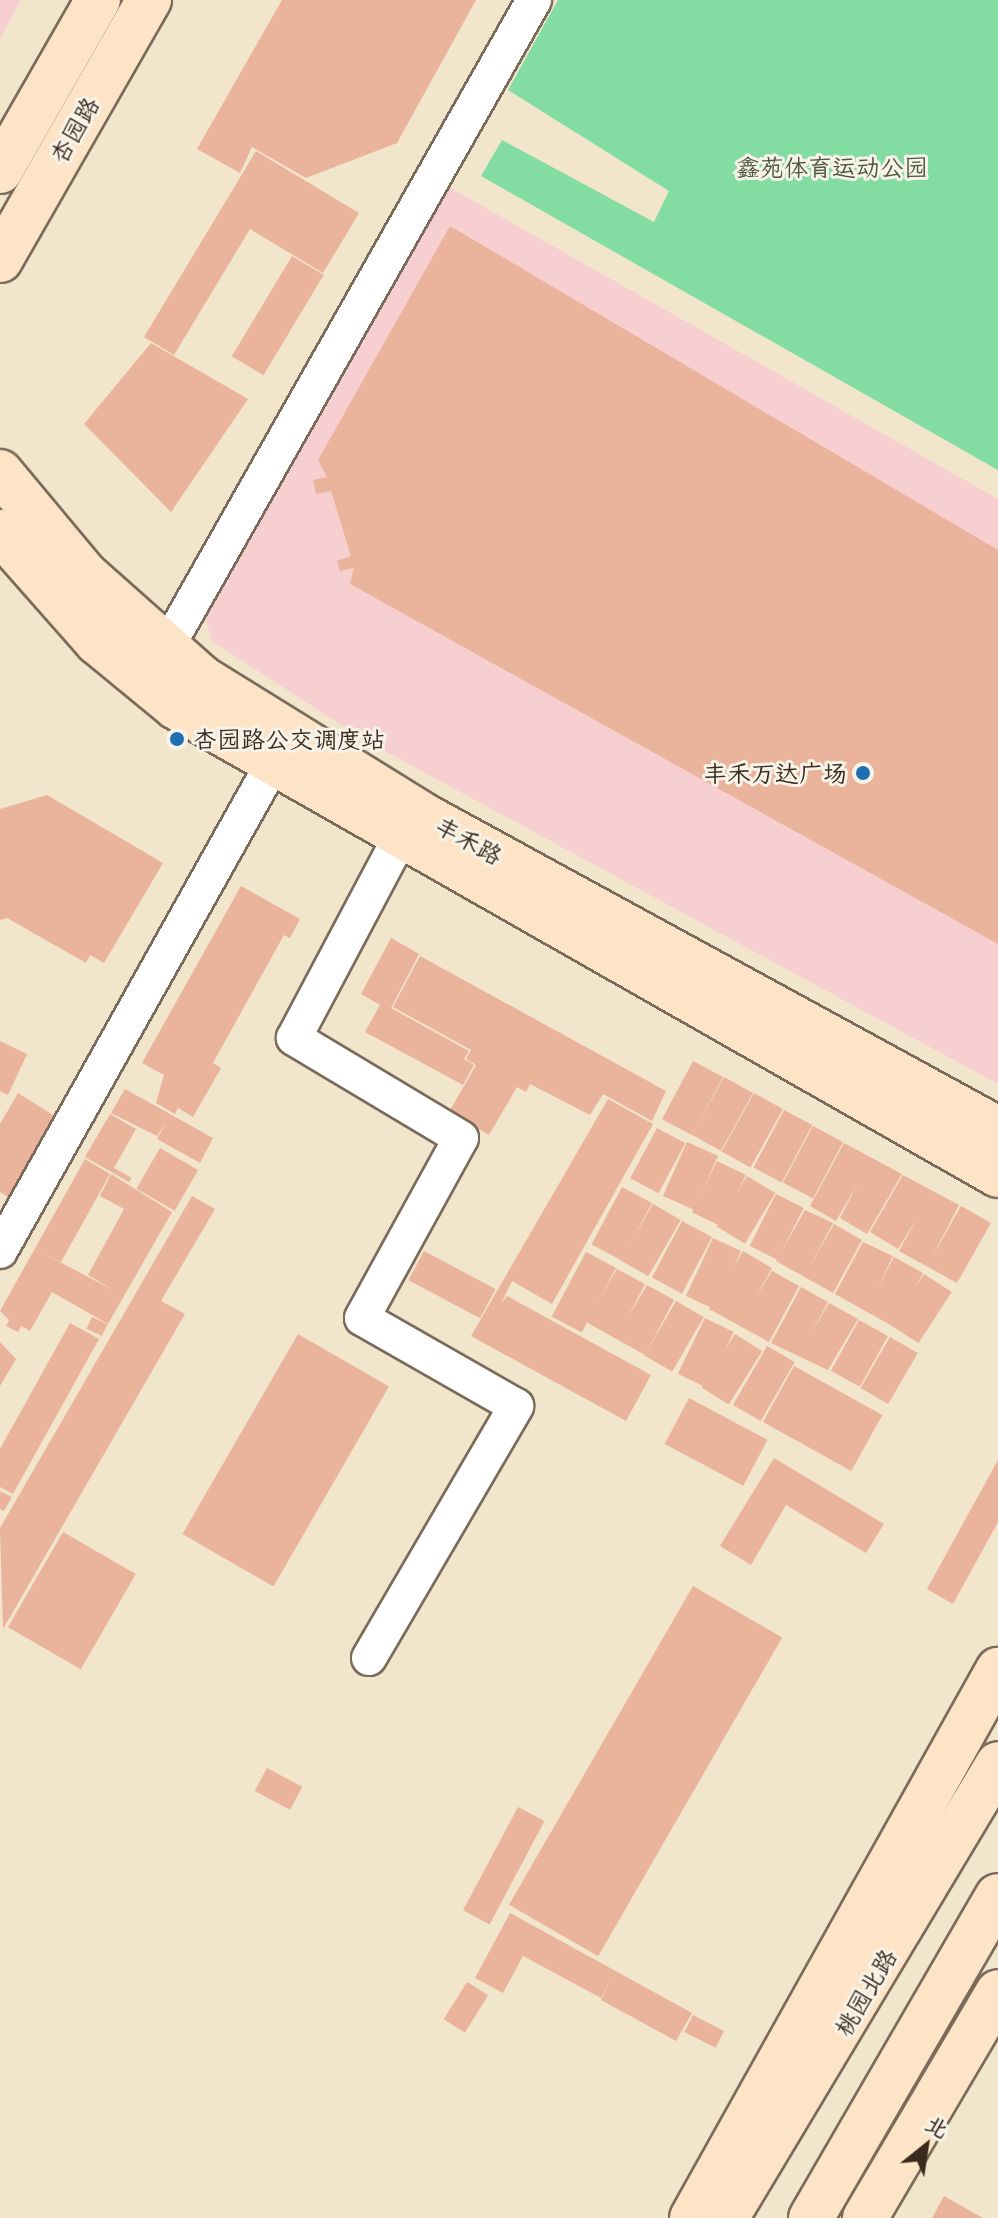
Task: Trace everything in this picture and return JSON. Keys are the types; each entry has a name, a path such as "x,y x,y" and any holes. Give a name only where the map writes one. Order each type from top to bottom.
{"main road":[{"name":"杏园路","path":"0,171 98,0"},
{"name":"杏园路","path":"0,260 149,0"},
{"name":"丰禾路","path":"0,472 85,574 281,749 400,838 998,1175"},
{"name":"丰禾路","path":"0,532 97,642 176,707 281,749 428,818 998,1129"},
{"path":"692,2218 998,1670"},
{"name":"桃园北路","path":"726,2218 853,2013 998,1764"},
{"path":"811,2218 998,1896"},
{"path":"865,2218 998,1992"}],"street":[{"path":"167,647 534,0"},
{"path":"0,1251 281,749"},
{"path":"369,1658 516,1406 362,1318 461,1138 294,1038 400,838"}],"shaded area":[{"path":"0,0 21,0 0,39"},
{"name":"丰禾万达广场","path":"442,183 998,499 998,1084 361,738 212,641 203,610"}],"green space":[{"name":"鑫苑体育运动公园","path":"558,0 998,0 998,470 481,176 502,140 654,222 669,191 508,90"}],"building":[{"path":"282,0 476,0 397,143 306,178 252,147 240,173 197,149"},
{"path":"256,151 359,213 323,273 250,229 174,355 144,337"},
{"name":"丰禾万达广场","path":"450,226 998,550 998,944 350,584 354,568 340,571 337,561 351,556 331,491 316,494 313,480 327,477 318,460"},
{"path":"292,256 324,275 263,375 232,356"},
{"path":"151,343 248,399 171,512 84,424"},
{"path":"47,795 163,863 104,963 90,955 86,963 7,918 0,920 0,809"},
{"path":"241,886 300,919 290,938 284,935 213,1063 221,1068 193,1117 178,1108 175,1114 156,1103 164,1075 142,1063"},
{"path":"391,938 419,954 391,1008 469,1051 464,1059 474,1065 463,1085 365,1032 380,1005 361,994"},
{"path":"420,956 666,1091 652,1121 603,1094 590,1115 530,1084 526,1092 517,1087 489,1135 449,1112 476,1065 466,1059 471,1050 393,1007"},
{"path":"0,1041 27,1054 8,1095 0,1091"},
{"path":"693,1061 723,1077 692,1135 662,1119"},
{"path":"724,1077 753,1093 721,1151 692,1135"},
{"path":"125,1089 213,1138 200,1163 157,1139 166,1122 157,1136 111,1113"},
{"path":"18,1093 56,1117 10,1198 0,1192 0,1124"},
{"path":"754,1093 783,1109 750,1168 722,1152"},
{"path":"608,1099 653,1124 552,1304 512,1281 501,1304 507,1296 651,1375 626,1421 471,1336"},
{"path":"784,1110 812,1125 782,1182 753,1167"},
{"path":"110,1114 136,1129 114,1168 132,1178 129,1182 85,1157"},
{"path":"813,1126 843,1142 813,1198 783,1183"},
{"path":"657,1128 685,1143 658,1193 630,1178"},
{"path":"687,1142 718,1156 694,1210 663,1196"},
{"path":"844,1143 902,1174 867,1234 840,1218 858,1183 836,1221 810,1206"},
{"path":"160,1148 198,1170 175,1211 136,1189"},
{"path":"85,1159 110,1174 61,1262 39,1251 115,1291 88,1275 124,1209 100,1196 111,1174 172,1212 108,1324 52,1292 30,1331 21,1326 18,1332 6,1326 9,1320 0,1311"},
{"path":"717,1161 746,1175 721,1226 692,1212"},
{"path":"903,1175 959,1205 931,1259 961,1206 991,1223 957,1283 899,1251 918,1216 898,1249 870,1232"},
{"path":"747,1176 775,1193 745,1244 717,1227"},
{"path":"622,1187 652,1203 622,1260 591,1244"},
{"path":"776,1194 804,1208 777,1260 750,1246"},
{"path":"192,1196 215,1209 161,1301 185,1314 3,1629 0,1528"},
{"path":"653,1204 681,1220 648,1276 620,1260"},
{"path":"805,1210 833,1223 808,1270 834,1224 862,1240 833,1293 776,1261"},
{"path":"682,1221 712,1237 682,1293 652,1278"},
{"path":"713,1238 741,1251 714,1309 686,1296"},
{"path":"863,1242 893,1256 877,1289 894,1257 923,1273 894,1327 835,1294"},
{"path":"424,1251 496,1289 480,1318 409,1280"},
{"path":"743,1251 772,1268 755,1298 772,1271 799,1286 769,1342 709,1309"},
{"path":"586,1252 616,1268 582,1332 552,1316"},
{"path":"617,1269 645,1284 628,1317 647,1285 674,1300 645,1355 586,1322"},
{"path":"924,1274 952,1292 918,1343 891,1325"},
{"path":"801,1287 828,1302 811,1334 829,1303 858,1319 828,1370 771,1343"},
{"path":"676,1301 704,1317 672,1372 644,1356"},
{"path":"92,1317 107,1324 102,1336 87,1329"},
{"path":"705,1318 734,1332 707,1388 678,1374"},
{"path":"859,1320 888,1336 860,1387 831,1371"},
{"path":"70,1323 99,1339 13,1494 0,1487 0,1449"},
{"path":"298,1334 389,1386 273,1587 182,1534"},
{"path":"735,1334 762,1351 729,1404 702,1387"},
{"path":"890,1337 918,1353 888,1404 860,1388"},
{"path":"0,1342 16,1359 0,1386"},
{"path":"767,1346 795,1362 761,1421 733,1405"},
{"path":"794,1366 882,1415 851,1471 763,1422"},
{"path":"689,1398 768,1440 743,1486 665,1444"},
{"path":"774,1458 884,1524 866,1553 786,1505 751,1565 720,1546"},
{"path":"998,1460 998,1522 953,1604 927,1589"},
{"path":"0,1491 12,1497 4,1511 0,1509"},
{"path":"63,1532 136,1574 81,1669 8,1627"},
{"path":"693,1586 782,1638 598,1956 509,1905"},
{"path":"267,1768 302,1787 290,1810 255,1791"},
{"path":"518,1807 544,1821 490,1924 463,1910"},
{"path":"510,1913 692,2013 676,2041 601,2000 610,1980 601,1998 523,1956 503,1993 475,1978"},
{"path":"467,1982 488,1995 465,2033 444,2019"},
{"path":"693,2015 724,2031 716,2048 684,2032"},
{"path":"944,2196 983,2218 932,2218"}],"place":[{"name":"杏园路公交调度站","path":"177,739"},
{"name":"丰禾万达广场","path":"863,773"}]}
